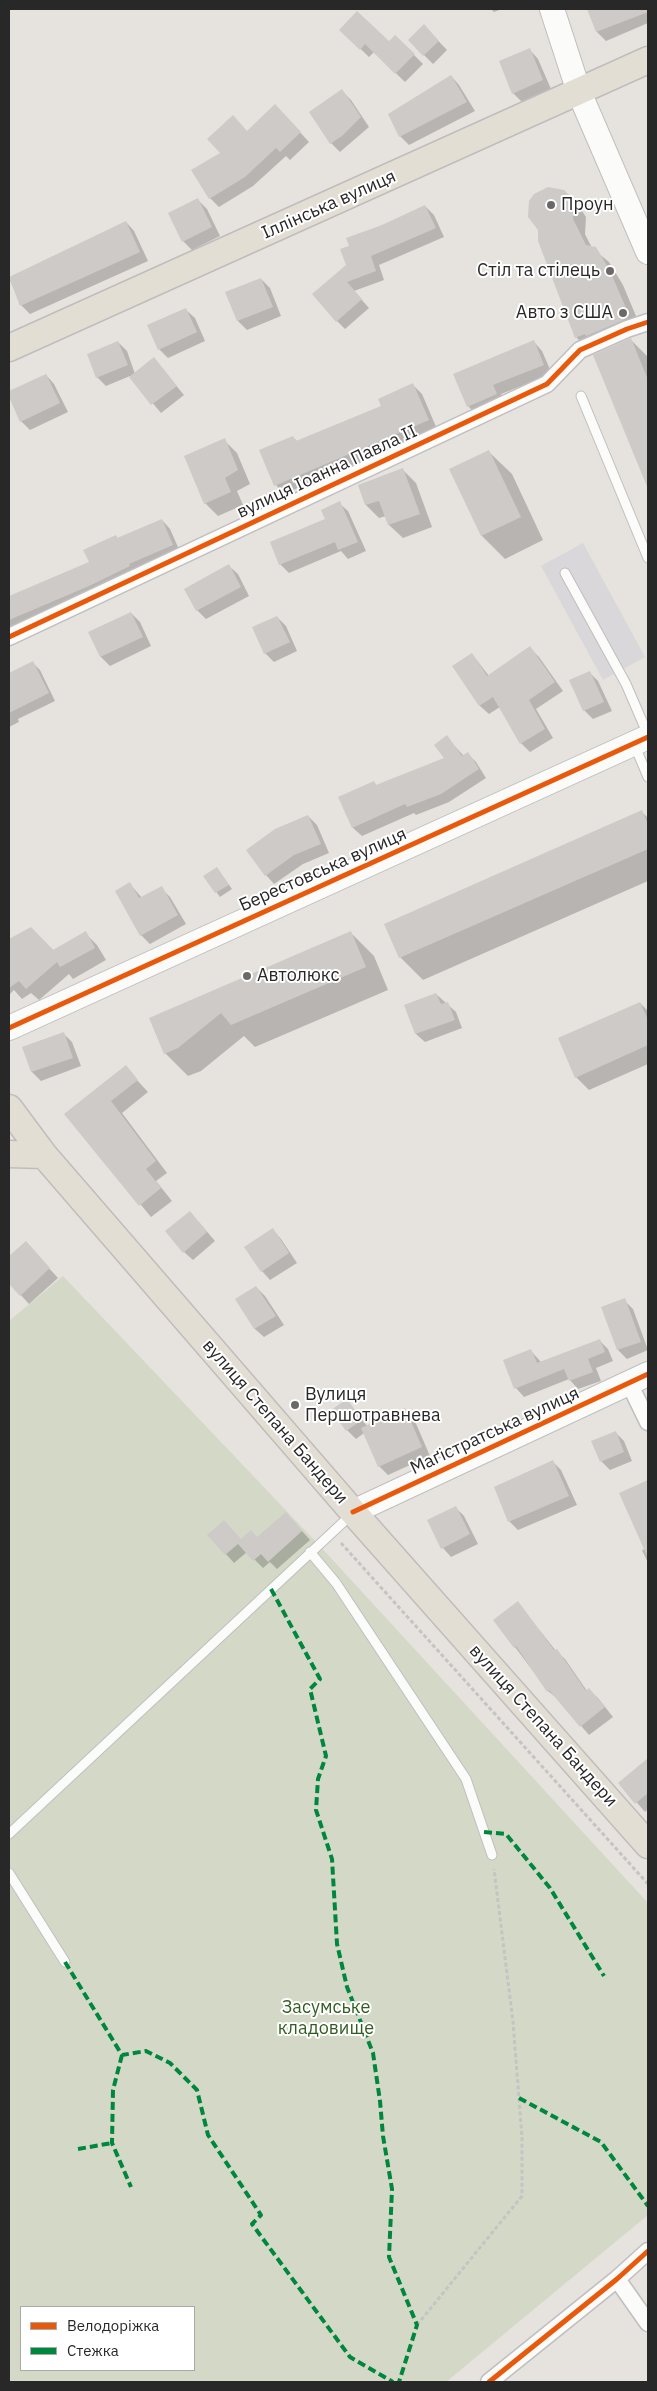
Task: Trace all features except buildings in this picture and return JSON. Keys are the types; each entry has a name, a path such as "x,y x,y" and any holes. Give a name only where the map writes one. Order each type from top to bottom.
{"main road":[{"name":"Іллінська вулиця","path":"9,348 648,60"},
{"name":"вулиця Степана Бандери","path":"9,1108 44,1155 353,1512 648,1845"},
{"path":"9,1154 44,1155"}],"street":[{"path":"552,9 579,92 648,252"},
{"name":"вулиця Іоанна Павла II","path":"9,637 547,384 580,350 627,329 648,322"},
{"name":"Берестовська вулиця","path":"9,1028 643,739"},
{"path":"638,1379 648,1422"},
{"name":"Маґістратська вулиця","path":"353,1512 638,1379"},
{"path":"489,2382 617,2279 648,2251"},
{"path":"617,2279 648,2323"}],"lane":[{"path":"581,396 648,558"},
{"path":"565,573 626,684 643,739 648,777"},
{"path":"9,1834 353,1512"},
{"path":"310,1552 336,1584 466,1779 492,1855"},
{"path":"9,1873 65,1962"}],"path":[{"path":"331,1532 648,1884"},
{"path":"417,2324 522,2196 522,2137 514,2032 492,1855"}],"shaded area":[{"path":"583,543 645,657 603,680 541,566"}],"green space":[{"name":"Засумське кладовище","path":"63,1276 318,1544 648,1903 648,2215 446,2382 9,2382 9,1321"}],"marked path":[{"path":"271,1589 320,1679 310,1689 326,1756 318,1779 316,1810 332,1859 337,1944 347,1987 373,2053 383,2136 392,2189 389,2257 417,2325 399,2382"},
{"path":"484,1832 506,1834 550,1888 604,1976"},
{"path":"65,1962 122,2055 146,2051 170,2063 197,2090 208,2135 261,2215 252,2224 350,2357 393,2382"},
{"path":"122,2055 113,2090 112,2143 131,2187"},
{"path":"519,2098 601,2142 648,2206"},
{"path":"78,2149 112,2143"}],"cycle path":[{"path":"9,637 547,384 580,350 627,329 648,322"},
{"path":"9,1028 648,737"},
{"path":"353,1512 648,1374"},
{"path":"489,2382 617,2279 648,2251"}],"place":[{"name":"Проун","path":"551,205"},
{"name":"Стіл та стілець","path":"610,271"},
{"name":"Авто з США","path":"623,313"},
{"name":"Автолюкс","path":"247,976"},
{"name":"Вулиця Першотравнева","path":"295,1405"}]}
